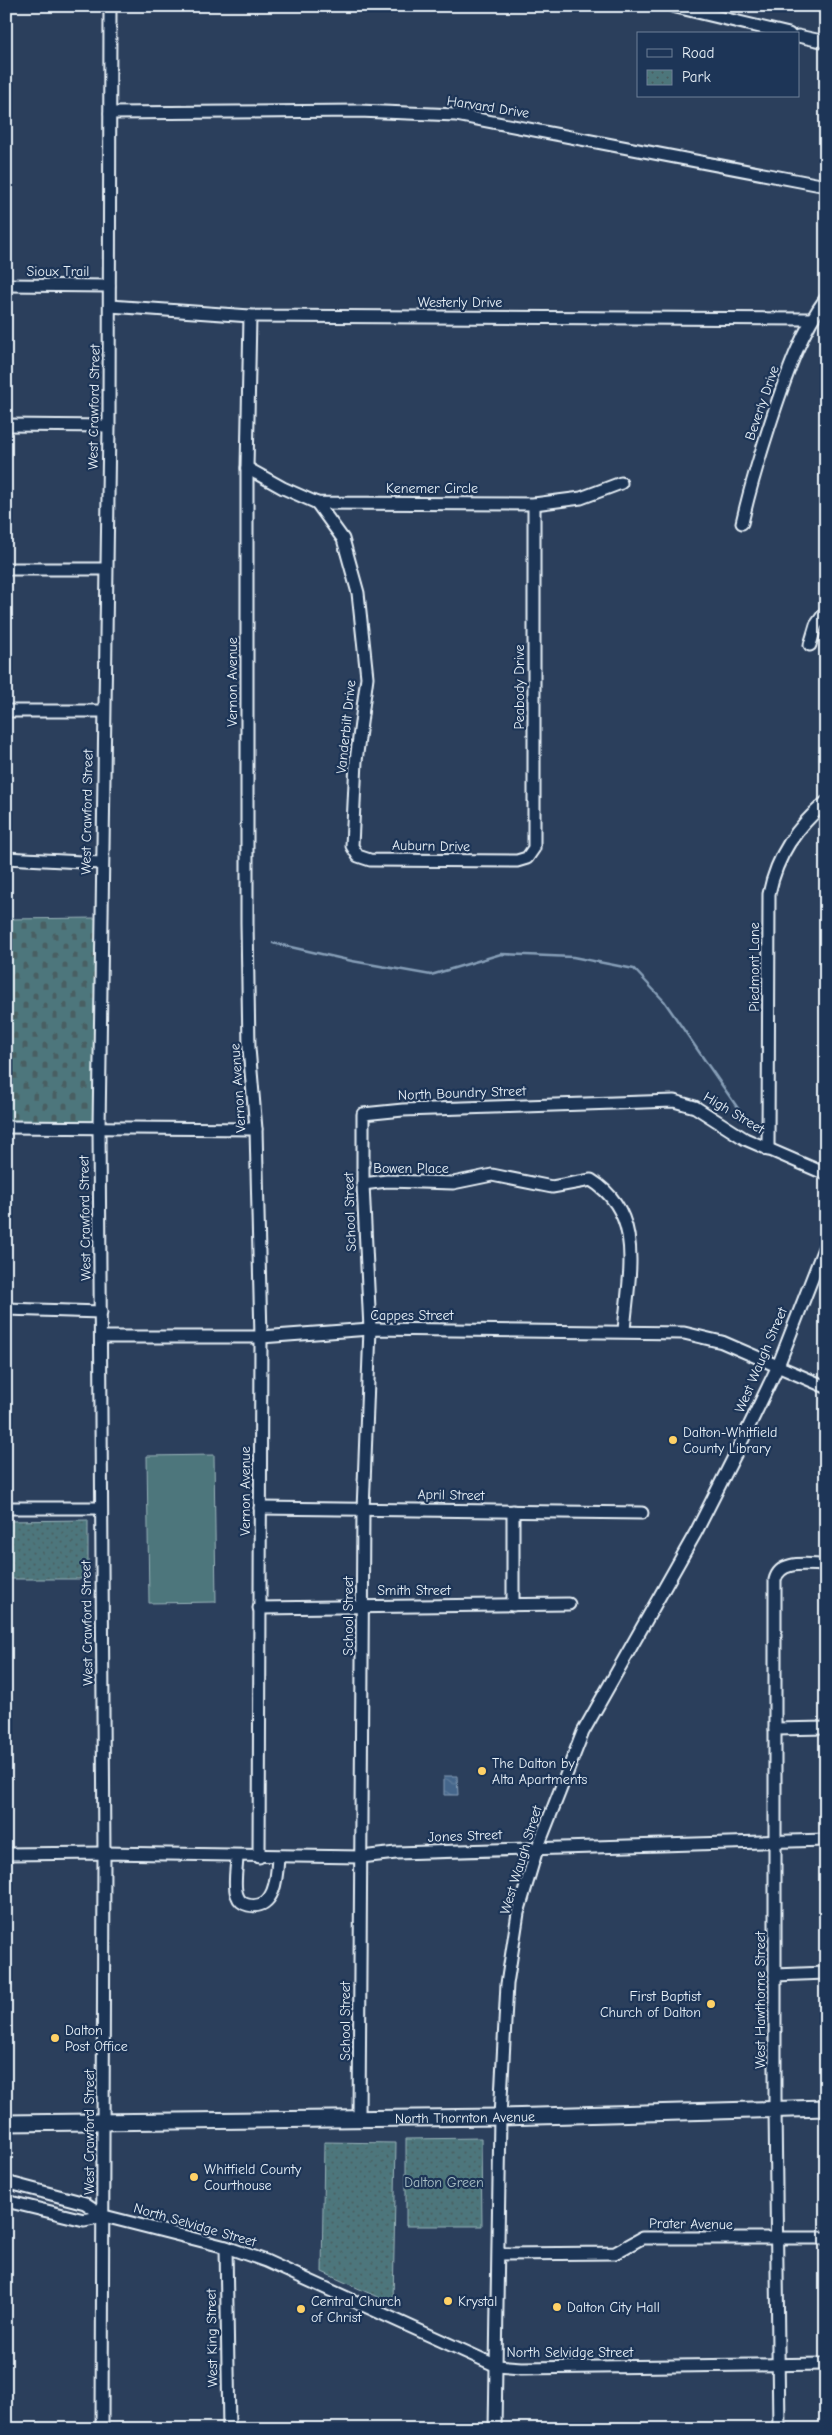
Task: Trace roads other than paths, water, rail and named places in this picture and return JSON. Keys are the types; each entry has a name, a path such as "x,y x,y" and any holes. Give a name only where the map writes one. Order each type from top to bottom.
{"main road":[{"name":"North Thornton Avenue","path":"6,2123 500,2118 826,2108"}],"street":[{"name":"West Crawford Street","path":"102,2429 104,1853 99,1128 105,569 109,426 110,6"},
{"path":"672,6 781,32"},
{"path":"800,36 825,39"},
{"name":"Harvard Drive","path":"110,113 358,111 456,115 826,186"},
{"name":"Sioux Trail","path":"6,285 109,286"},
{"name":"Beverly Drive","path":"742,523 754,472 786,376 811,319 826,298"},
{"name":"Westerly Drive","path":"110,306 250,316 811,319"},
{"name":"Vernon Avenue","path":"250,316 247,468 249,1048 256,1129 261,1337 258,1857"},
{"path":"6,426 109,426"},
{"name":"Kenemer Circle","path":"247,468 283,488 317,503 534,504 581,498 621,483"},
{"name":"Vanderbilt Drive","path":"317,503 343,539 358,593 367,677 356,761 352,846"},
{"name":"Peabody Drive","path":"518,861 528,858 534,848 534,504"},
{"path":"6,569 105,569"},
{"path":"810,646 816,625 826,611"},
{"path":"6,710 104,711"},
{"name":"Piedmont Lane","path":"768,1150 769,894 773,876 784,848 797,830 826,802"},
{"name":"Auburn Drive","path":"352,846 358,856 370,860 518,861"},
{"path":"6,858 101,863"},
{"name":"High Street","path":"563,1104 684,1103 707,1114 732,1132 768,1150 826,1174"},
{"name":"North Boundry Street","path":"363,1114 403,1110 563,1104"},
{"name":"School Street","path":"359,2119 363,1510 370,1329 363,1184 363,1114"},
{"path":"6,1127 256,1129"},
{"name":"Bowen Place","path":"363,1184 387,1181 454,1183 492,1175 552,1187 591,1180 600,1185 619,1206 629,1230 630,1253 624,1331"},
{"name":"West Waugh Street","path":"495,2429 500,2118 506,1984 518,1913 537,1849 583,1732 696,1532 778,1366 826,1243"},
{"path":"6,1309 101,1312"},
{"name":"Cappes Street","path":"101,1336 261,1337 370,1329 684,1333 722,1342 826,1387"},
{"path":"6,1508 101,1508"},
{"name":"April Street","path":"260,1508 642,1513"},
{"path":"513,1511 513,1605"},
{"name":"West Hawthorne Street","path":"778,2429 775,2109 775,1580 777,1572 790,1565 826,1565"},
{"name":"Smith Street","path":"259,1608 569,1604"},
{"path":"775,1729 826,1728"},
{"name":"Jones Street","path":"6,1854 104,1853 258,1857 361,1857 396,1853 826,1840"},
{"path":"237,1856 236,1894 245,1905 254,1906 263,1903 271,1896 276,1883 278,1857"},
{"path":"775,1975 826,1972"},
{"path":"6,2182 85,2203 104,2216"},
{"path":"6,2202 84,2220 104,2216"},
{"name":"North Selvidge Street","path":"104,2216 226,2247 299,2275 497,2366 521,2368 826,2364"},
{"name":"Prater Avenue","path":"499,2254 615,2253 642,2238 777,2240 826,2238"},
{"name":"West King Street","path":"226,2247 229,2429"}],"water":[{"path":"444,1776 457,1776 458,1795 444,1795"}],"waterway":[{"path":"273,943 352,961 431,975 501,954 573,957 634,969 664,1001 748,1123"}],"place":[{"name":"Dalton-Whitfield County Library","path":"673,1440"},
{"name":"The Dalton by Alta Apartments","path":"482,1771"},
{"name":"First Baptist Church of Dalton","path":"711,2004"},
{"name":"Dalton Post Office","path":"55,2038"},
{"name":"Whitfield County Courthouse","path":"194,2177"},
{"name":"Krystal","path":"448,2301"},
{"name":"Dalton City Hall","path":"557,2307"},
{"name":"Central Church of Christ","path":"301,2309"}],"park label":[{"name":"Dalton Green","path":"444,2182"}]}
